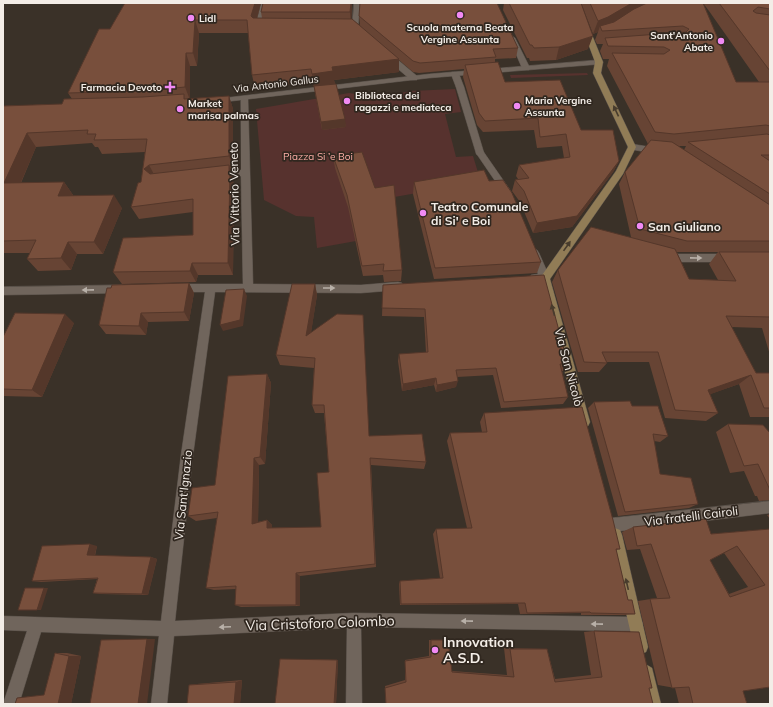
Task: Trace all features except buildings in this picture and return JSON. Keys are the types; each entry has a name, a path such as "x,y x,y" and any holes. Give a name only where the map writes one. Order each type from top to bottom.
{"main road":[{"path":"545,278 576,232 620,172 632,146 597,73 602,62 593,48 576,3"},
{"name":"Via San Nicolò","path":"545,278 587,431"},
{"path":"608,511 636,624 653,704"}],"street":[{"path":"264,3 258,28 266,28"},
{"path":"357,3 353,28 370,40"},
{"path":"508,31 526,68"},
{"path":"589,38 598,36"},
{"path":"593,48 601,47"},
{"path":"381,50 414,78"},
{"name":"Via Antonio Gallus","path":"206,102 244,99 414,78 602,62"},
{"path":"455,74 480,153 511,198"},
{"name":"Via Vittorio Veneto","path":"244,99 248,288"},
{"path":"632,146 667,152"},
{"path":"208,176 246,172"},
{"path":"576,232 592,236"},
{"path":"527,279 545,278 531,244"},
{"path":"657,252 678,258 739,258"},
{"path":"165,288 361,289 408,286"},
{"name":"Via Sant'Ignazio","path":"159,704 187,455 211,288"},
{"path":"3,291 134,289"},
{"path":"566,410 581,409"},
{"name":"Via fratelli Cairoli","path":"612,525 770,507"},
{"path":"354,620 354,704"},
{"name":"Via Cristoforo Colombo","path":"3,623 168,629 354,620 636,624"},
{"path":"11,704 36,624"}],"green space":[{"path":"587,73 588,75 511,78 510,75"},
{"name":"Piazza Si ’e Boi","path":"455,89 461,112 445,114 456,157 473,156 481,182 348,205 356,241 317,248 314,217 296,216 264,200 256,109 349,93 380,97 411,91"}],"place":[{"name":"Scuola materna Beata Vergine Assunta","path":"460,15"},
{"name":"Lidl","path":"191,18"},
{"name":"Sant'Antonio Abate","path":"721,41"},
{"name":"Farmacia Devoto","path":"170,87"},
{"name":"Biblioteca dei ragazzi e mediateca","path":"347,101"},
{"name":"Maria Vergine Assunta","path":"517,106"},
{"name":"Market marisa palmas","path":"180,109"},
{"name":"Teatro Comunale di Si' e Boi","path":"423,213"},
{"name":"San Giuliano","path":"640,226"},
{"name":"Innovation A.S.D.","path":"435,650"}]}
